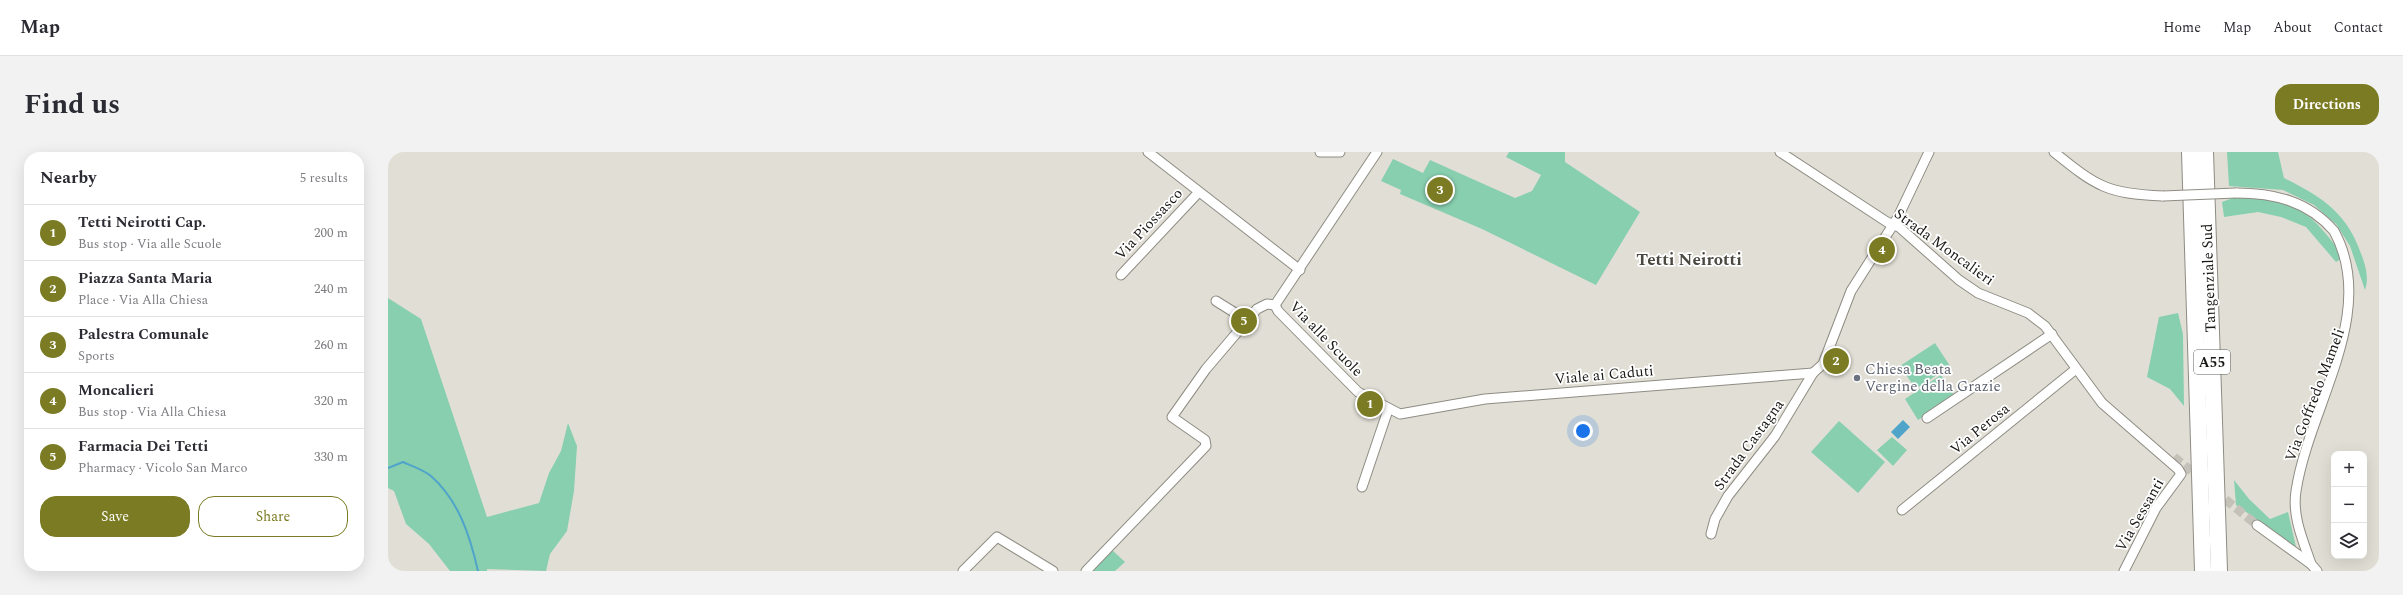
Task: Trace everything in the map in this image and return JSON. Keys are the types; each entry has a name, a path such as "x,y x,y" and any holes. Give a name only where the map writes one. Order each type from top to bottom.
{"highway":[{"name":"Tangenziale Sud","path":"2190,152 2203,571"},
{"name":"Tangenziale Sud","path":"2205,152 2219,571"}],"street":[{"path":"1148,152 1198,193 1300,270"},
{"path":"1320,152 1340,152"},
{"path":"1086,571 1206,446 1205,440 1172,417 1206,370 1257,309 1267,304 1275,305 1300,270 1377,152"},
{"name":"Strada Moncalieri","path":"1780,152 1893,225 1959,280 1978,292 2028,313 2052,334 2102,403 2151,447 2175,466 2181,474"},
{"name":"Strada Castagna","path":"1711,534 1715,519 1728,496 1775,436 1813,373 1825,361 1851,291 1893,225 1929,152"},
{"path":"2054,152 2093,182 2111,191 2135,195 2163,196 2262,193 2286,199 2305,207 2326,222 2341,239 2357,274"},
{"name":"Via Piossasco","path":"1121,275 1198,193"},
{"path":"1216,301 1248,321"},
{"name":"Via alle Scuole","path":"1275,305 1278,311 1358,392 1388,410 1400,414"},
{"path":"1927,418 2052,334"},
{"name":"Via Goffredo Mameli","path":"2314,568 2299,530 2295,511 2296,492 2302,467 2352,343"},
{"name":"Via Perosa","path":"1902,510 2076,369"},
{"name":"Viale ai Caduti","path":"1400,414 1486,399 1813,373"},
{"path":"1362,487 1388,410"},
{"path":"2151,447 2174,457"},
{"name":"Via Sessanti","path":"2124,571 2156,508 2181,474"},
{"path":"2257,525 2314,568"},
{"path":"963,571 997,537 1053,571"}],"green space":[{"path":"1509,152 1565,152 1565,162 1640,212 1596,285 1482,229 1400,194 1401,190 1381,181 1393,159 1423,173 1430,160 1515,198 1532,191 1541,175 1506,157"},
{"path":"2227,152 2278,152 2284,178 2322,200 2332,208 2349,228 2365,264 2367,277 2365,290 2350,246 2336,224 2314,205 2283,190 2229,186"},
{"path":"2238,196 2275,201 2300,210 2321,228 2344,257 2336,262 2306,227 2281,217 2258,212 2224,217 2222,202"},
{"path":"388,298 421,319 487,517 539,503 549,473 561,451 568,423 577,446 574,491 567,531 550,554 546,571 487,569 487,571 450,571 429,544 406,524 394,491 388,488"},
{"path":"2178,313 2183,334 2184,406 2170,389 2147,377 2159,317"},
{"path":"1935,343 1950,366 1916,389 1900,366"},
{"path":"1941,375 1955,396 1918,420 1905,399"},
{"path":"1839,421 1885,462 1858,493 1811,452"},
{"path":"1892,437 1907,450 1893,466 1877,450"},
{"path":"2234,480 2249,499 2270,519 2288,512 2296,547 2236,505"},
{"path":"1112,550 1125,562 1115,571 1091,571"}],"water":[{"path":"1903,420 1910,427 1898,439 1891,432"}],"waterway":[{"path":"388,468 403,462 428,474 441,486 449,496 462,520 478,571"}],"tunnel":[{"path":"2174,457 2201,479"},
{"path":"2215,491 2257,525"}],"place":[{"name":"Palestra Comunale","path":"1440,190"},
{"name":"Moncalieri","path":"1882,250"},
{"name":"Farmacia Dei Tetti","path":"1244,321"},
{"name":"Piazza Santa Maria","path":"1836,361"},
{"name":"Chiesa Beata Vergine della Grazie","path":"1857,378"},
{"name":"Tetti Neirotti Cap.","path":"1370,404"}],"district":[{"name":"Tetti Neirotti","path":"1689,260"}]}
